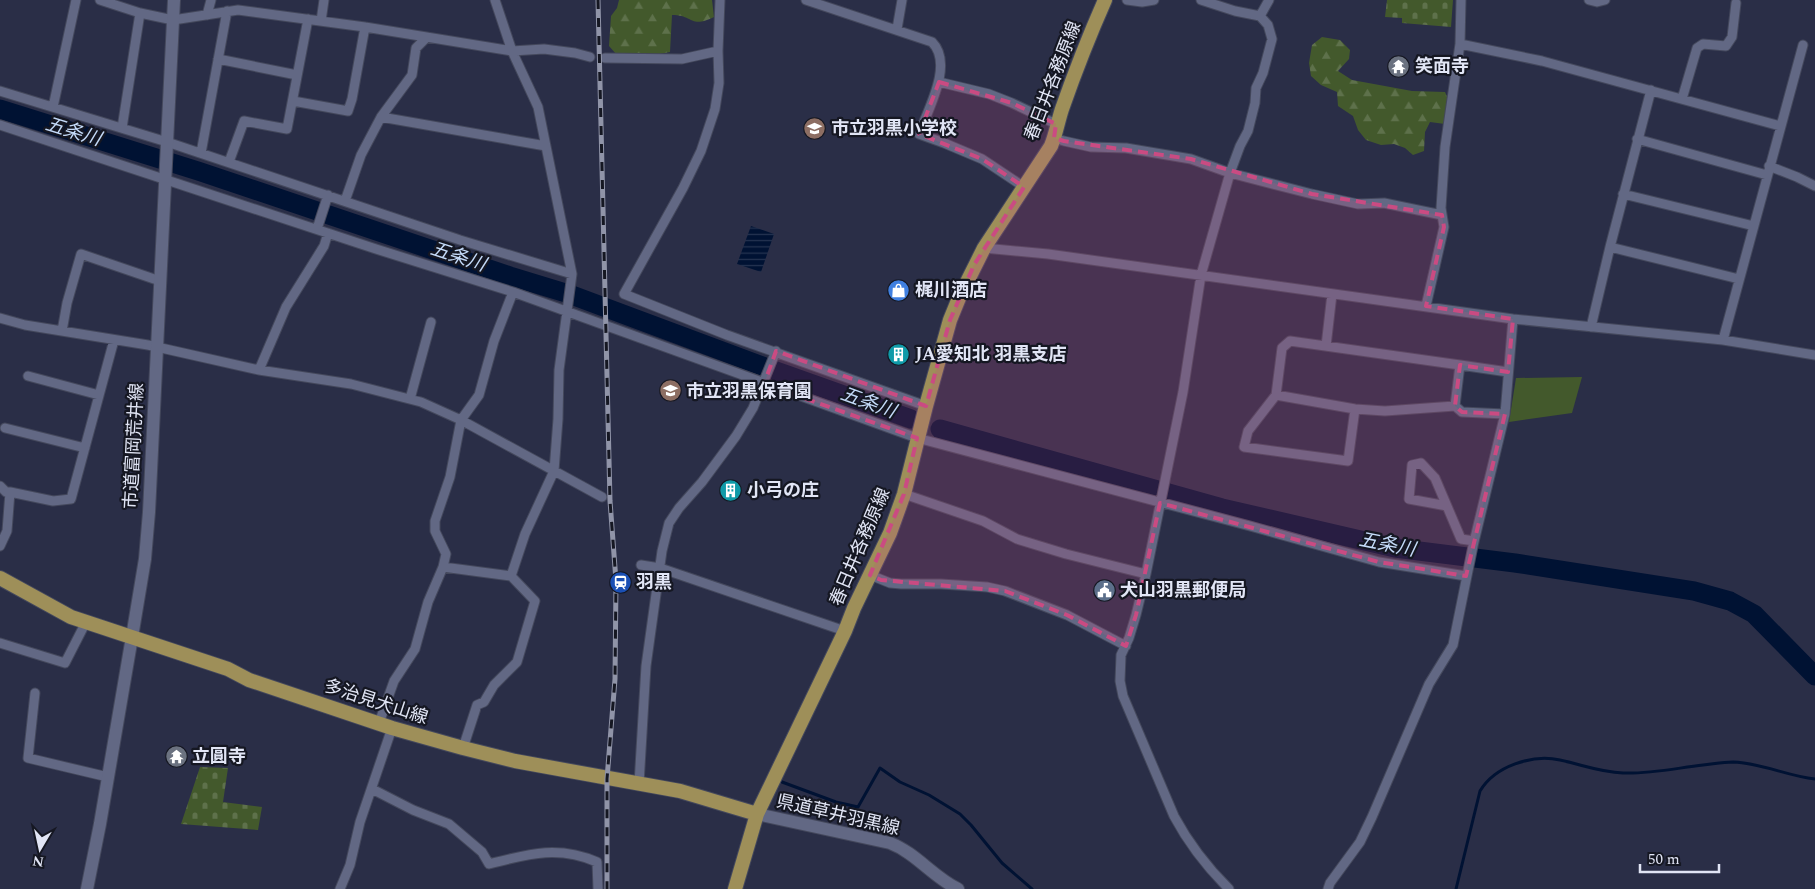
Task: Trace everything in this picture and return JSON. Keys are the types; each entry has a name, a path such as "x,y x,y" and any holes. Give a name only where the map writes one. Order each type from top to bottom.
{"main road":[{"name":"春日井各務原線","path":"735,889 757,814 890,533 904,494 917,438 950,320 974,265 1024,187 1055,131 1080,59 1105,0"},
{"name":"多治見犬山線","path":"0,579 86,622 228,669 249,680 392,728 515,761 680,791 757,814"}],"street":[{"path":"52,107 76,0"},
{"path":"100,0 140,13 173,20 238,10 365,27 512,51 544,49 576,53 590,57"},
{"name":"市道富岡荒井線","path":"87,889 132,637 147,536 174,0"},
{"path":"207,15 211,0"},
{"path":"321,21 324,0"},
{"path":"495,0 512,51 538,107 572,277 559,370 554,471 525,534 511,576"},
{"path":"720,0 719,83 715,109 701,151 683,188 624,294 727,334 926,406"},
{"path":"806,0 932,42 938,49 941,70 939,82 919,134 982,159 1024,187"},
{"path":"897,29 902,0"},
{"path":"1127,0 1142,2 1154,0"},
{"path":"1201,0 1235,11 1260,16 1268,25 1272,39 1264,73 1256,88 1255,103 1248,131 1230,173 1201,275 1183,392 1146,574 1136,615 1126,646 1121,655 1120,681 1130,715 1182,831 1206,866 1229,889"},
{"path":"1260,16 1269,0"},
{"path":"1426,306 1444,227 1441,208 1445,146 1460,44 1461,0"},
{"path":"1590,0 1597,2 1605,0"},
{"path":"1682,99 1697,48 1703,44 1726,46 1732,37 1736,3"},
{"path":"201,153 227,11"},
{"path":"122,128 140,13"},
{"path":"229,162 244,121 287,129 308,19"},
{"path":"293,101 348,111 352,99 365,27"},
{"path":"345,201 361,155 381,117 412,75 416,48 427,37"},
{"path":"1460,44 1542,61 1780,126"},
{"path":"1723,340 1803,45"},
{"path":"604,58 682,59 718,51"},
{"path":"218,59 297,75"},
{"path":"939,82 989,94 1012,103 1055,131 1064,142 1091,147 1126,148 1191,159 1230,173 1312,194 1358,204 1384,203 1442,215"},
{"path":"1591,327 1650,90"},
{"path":"0,91 168,142 572,277"},
{"path":"381,117 546,146"},
{"path":"0,125 566,310 917,438 1379,562 1467,572"},
{"path":"1637,139 1768,171 1797,176 1815,186"},
{"path":"1623,194 1754,226"},
{"path":"317,229 328,195"},
{"path":"259,370 286,307 324,246 328,233"},
{"path":"1610,247 1739,279"},
{"path":"984,248 1048,254 1513,319 1723,340 1815,355"},
{"path":"62,331 67,303 81,254 160,281"},
{"path":"378,723 394,681 414,649 428,602 443,567 446,554 436,532 436,521 450,477 461,420 479,395 494,341 513,292"},
{"path":"1326,346 1332,294"},
{"path":"0,318 62,331 148,345 259,370 351,384 410,399 461,420 602,497"},
{"path":"1328,889 1330,883 1360,842 1429,684 1453,646 1473,543 1505,414 1513,319"},
{"path":"410,399 431,322"},
{"path":"0,486 6,492 53,501 71,499 114,340"},
{"path":"1356,409 1348,461 1244,447 1248,431 1276,396 1282,348 1290,341 1508,372"},
{"path":"639,784 646,666 662,551 669,523 736,436 753,408 776,351"},
{"path":"1455,406 1460,366"},
{"path":"28,376 100,395"},
{"path":"1276,396 1356,409 1386,411 1455,406 1462,412 1505,414"},
{"path":"4,428 85,448"},
{"path":"1447,506 1409,499 1412,465 1421,463 1435,478 1461,538 1473,543"},
{"path":"0,546 7,531 10,492"},
{"path":"904,494 983,521 1017,539 1066,554 1146,574"},
{"path":"641,565 660,568 845,631"},
{"path":"443,567 511,576 535,601 517,662 494,685 484,702 477,705 463,748"},
{"path":"870,575 890,583 914,585 941,584 1005,591 1068,615 1126,646"},
{"path":"0,643 65,663 86,622"},
{"path":"35,693 28,758 108,777"},
{"path":"340,889 350,865 360,822 392,728"},
{"path":"372,789 413,810 449,824 482,852 489,864 540,852 561,852 589,858 596,862 598,889"},
{"name":"県道草井羽黒線","path":"757,814 890,843 902,848 947,884 958,889"}],"highlighted area":[{"path":"939,82 1012,103 1056,124 1054,138 1064,141 1191,159 1312,194 1442,215 1444,227 1426,306 1513,319 1508,372 1460,365 1455,406 1462,412 1505,414 1466,576 1379,562 1160,503 1136,615 1126,646 1067,615 1005,591 881,580 870,575 904,494 917,438 764,384 776,351 926,406 950,320 974,265 1024,187 982,159 919,134"}],"green space":[{"path":"619,0 712,0 714,17 696,22 672,15 670,52 650,56 634,53 617,55 609,46 611,16 617,8"},
{"path":"1387,0 1453,0 1451,27 1402,23 1402,18 1385,17"},
{"path":"1322,37 1340,40 1350,50 1349,59 1338,71 1352,80 1412,91 1445,92 1449,101 1446,109 1445,124 1430,122 1425,132 1424,151 1413,155 1405,148 1394,144 1381,145 1366,140 1358,130 1353,116 1338,106 1337,92 1321,85 1311,76 1309,63 1312,45"},
{"path":"1582,377 1572,413 1509,422 1516,378"},
{"path":"200,767 228,768 223,802 262,807 258,830 181,824"}],"water":[{"path":"751,226 774,234 761,272 737,264"}],"waterway":[{"name":"五条川","path":"0,109 198,171 569,294 911,419"},
{"name":"五条川","path":"940,429 1222,508 1395,548 1515,563 1694,591 1730,601 1754,614 1815,676"},
{"path":"1456,889 1480,791 1495,775 1515,764 1538,759 1549,759 1607,771 1633,773 1733,762 1815,779"},
{"path":"782,782 836,802 858,807 880,768 900,782 929,795 960,814 1002,863 1032,889"}],"railway":[{"path":"598,0 610,501 616,581 615,679 607,779 607,889"}],"place":[{"name":"笑面寺","path":"1399,66"},
{"name":"市立羽黒小学校","path":"815,128"},
{"name":"梶川酒店","path":"899,290"},
{"name":"JA愛知北 羽黒支店","path":"899,354"},
{"name":"市立羽黒保育園","path":"670,391"},
{"name":"小弓の庄","path":"731,490"},
{"name":"羽黒","path":"620,582"},
{"name":"犬山羽黒郵便局","path":"1104,590"},
{"name":"立圓寺","path":"176,756"}]}
